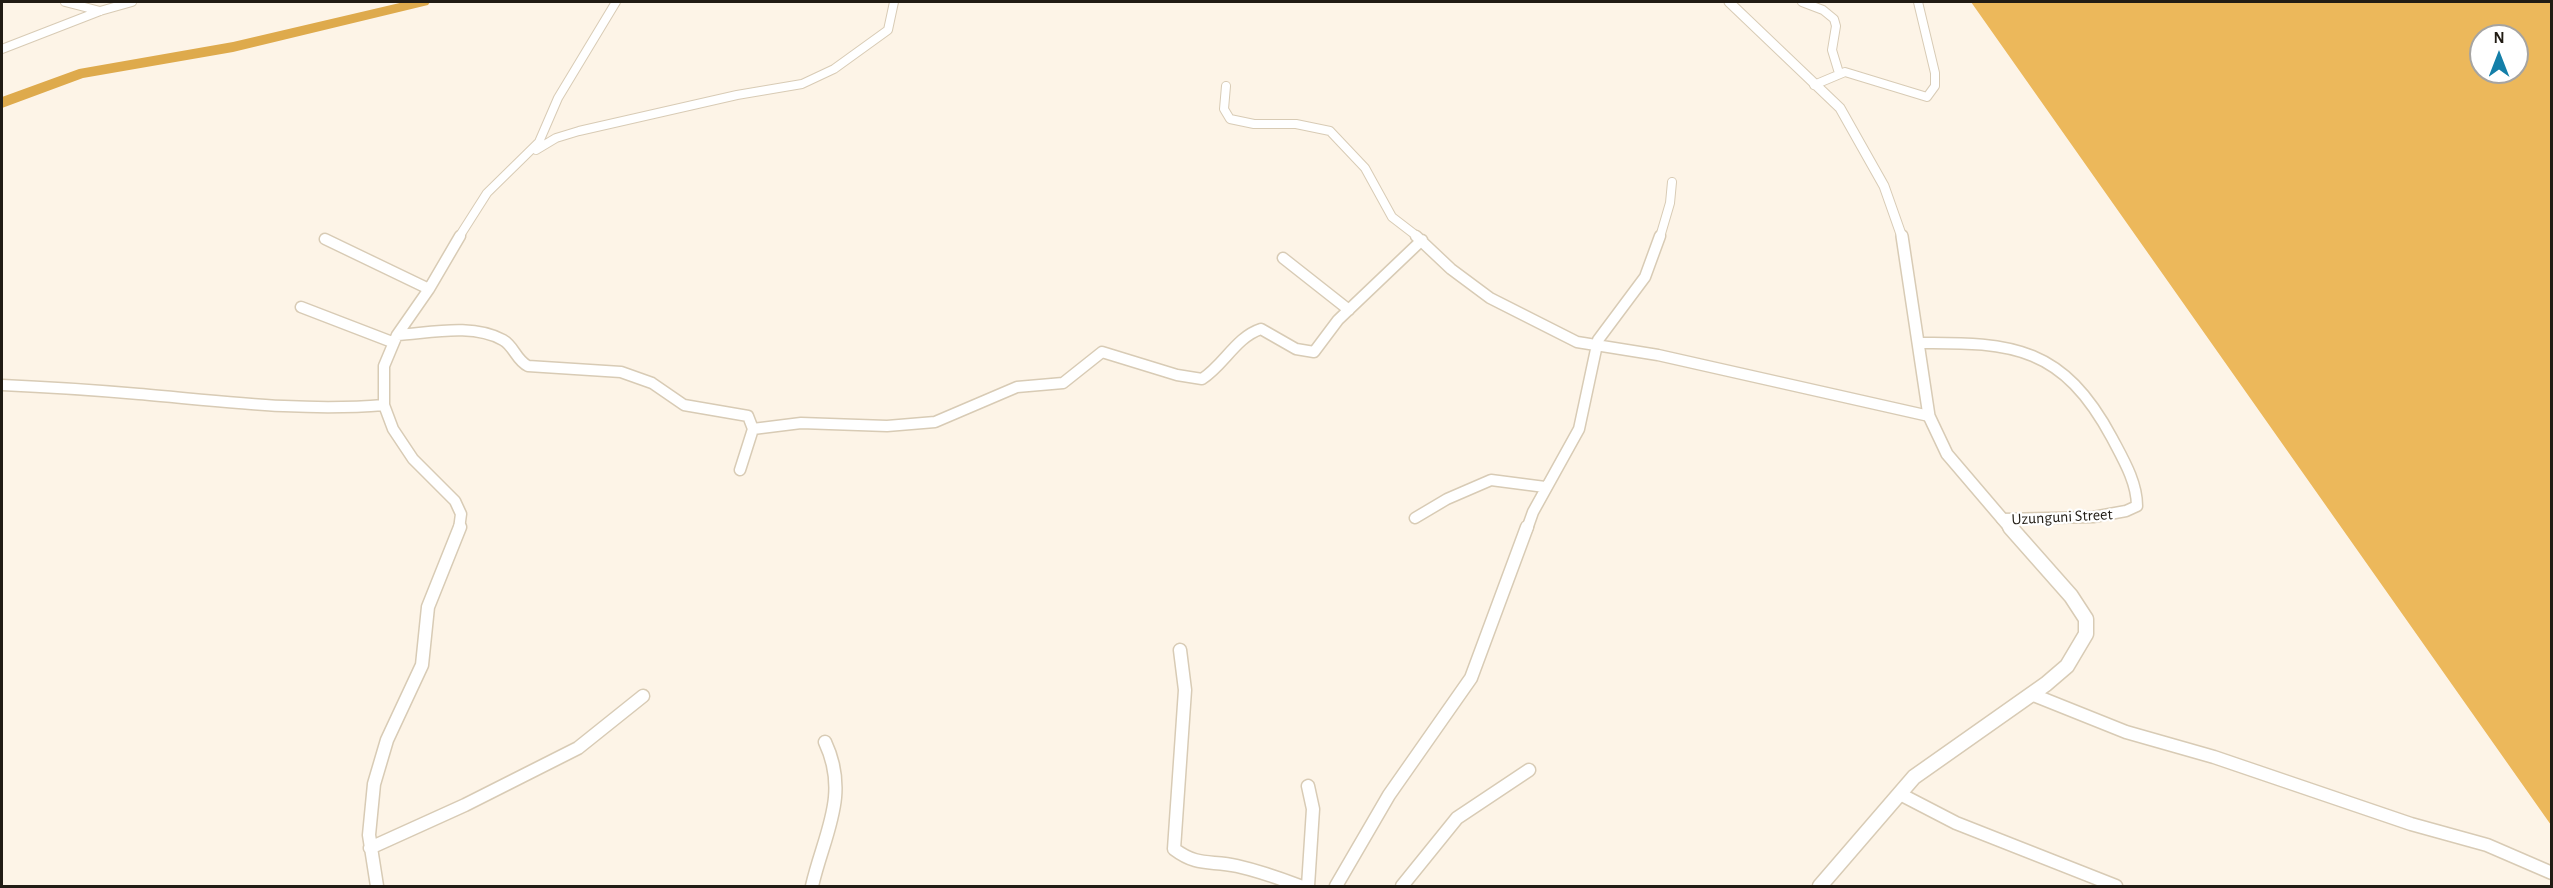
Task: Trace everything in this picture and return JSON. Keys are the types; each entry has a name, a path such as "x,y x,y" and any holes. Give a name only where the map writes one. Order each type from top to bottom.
{"street":[{"path":"65,2 100,11"},
{"path":"2,49 100,11 132,2"},
{"path":"377,886 370,848 369,815 380,762 387,740 422,665 428,607 459,533 461,514 455,501 402,445 385,413 384,366 395,338 429,289 482,200 538,142 577,63 616,2"},
{"path":"526,157 556,138 579,131 689,105 802,84 819,78 888,30 894,2"},
{"path":"1729,2 1840,108 1892,202 1901,228 1909,297 1929,416 1947,454 2002,519 2050,570 2086,619 2086,634 2078,651 2067,666 1914,777 1820,886"},
{"path":"1802,2 1823,10 1834,19 1836,26 1832,50 1839,73"},
{"path":"1814,85 1839,73 1856,74 1907,93 1927,97 1935,86 1935,73 1918,2"},
{"path":"1226,86 1224,109 1230,119 1254,124 1319,127 1338,137 1373,180 1386,210 1422,240 1450,269 1490,298 1548,330 1595,347 1658,355 1929,416"},
{"path":"1336,886 1389,795 1471,678 1502,590 1545,487 1579,429 1595,347 1603,331 1645,278 1652,264 1671,203 1672,182"},
{"path":"325,239 429,289"},
{"path":"740,470 749,435 753,429 801,423 887,426 935,422 1017,387 1063,383 1072,378 1101,352 1177,375 1202,379 1213,372 1256,330 1266,331 1296,350 1314,352 1349,310 1422,240"},
{"path":"1283,258 1349,310"},
{"path":"301,307 395,338 466,331 498,338 511,347 520,363 544,368 592,369 640,377 684,405 748,416 753,429"},
{"name":"Uzunguni Street","path":"1918,343 2004,346 2035,356 2047,363 2068,378 2098,410 2137,492 2137,506 2129,512 2109,516 2002,519"},
{"path":"2,386 149,395 244,404 311,407 384,405"},
{"path":"1415,518 1447,499 1491,480 1545,487"},
{"path":"1180,650 1185,699 1174,849 1189,860 1242,867 1300,886"},
{"path":"2031,694 2126,732 2224,761 2411,824 2487,845 2552,873"},
{"path":"370,848 465,805 578,748 643,696"},
{"path":"812,886 840,784 834,755 825,742"},
{"path":"1402,886 1457,818 1529,770"},
{"path":"1308,786 1313,809 1308,886"},
{"path":"1900,794 1966,828 2116,886"}],"shaded area":[{"path":"1971,2 2551,2 2551,825"}],"waterway":[{"path":"2,103 79,74 233,47 422,2"}]}
